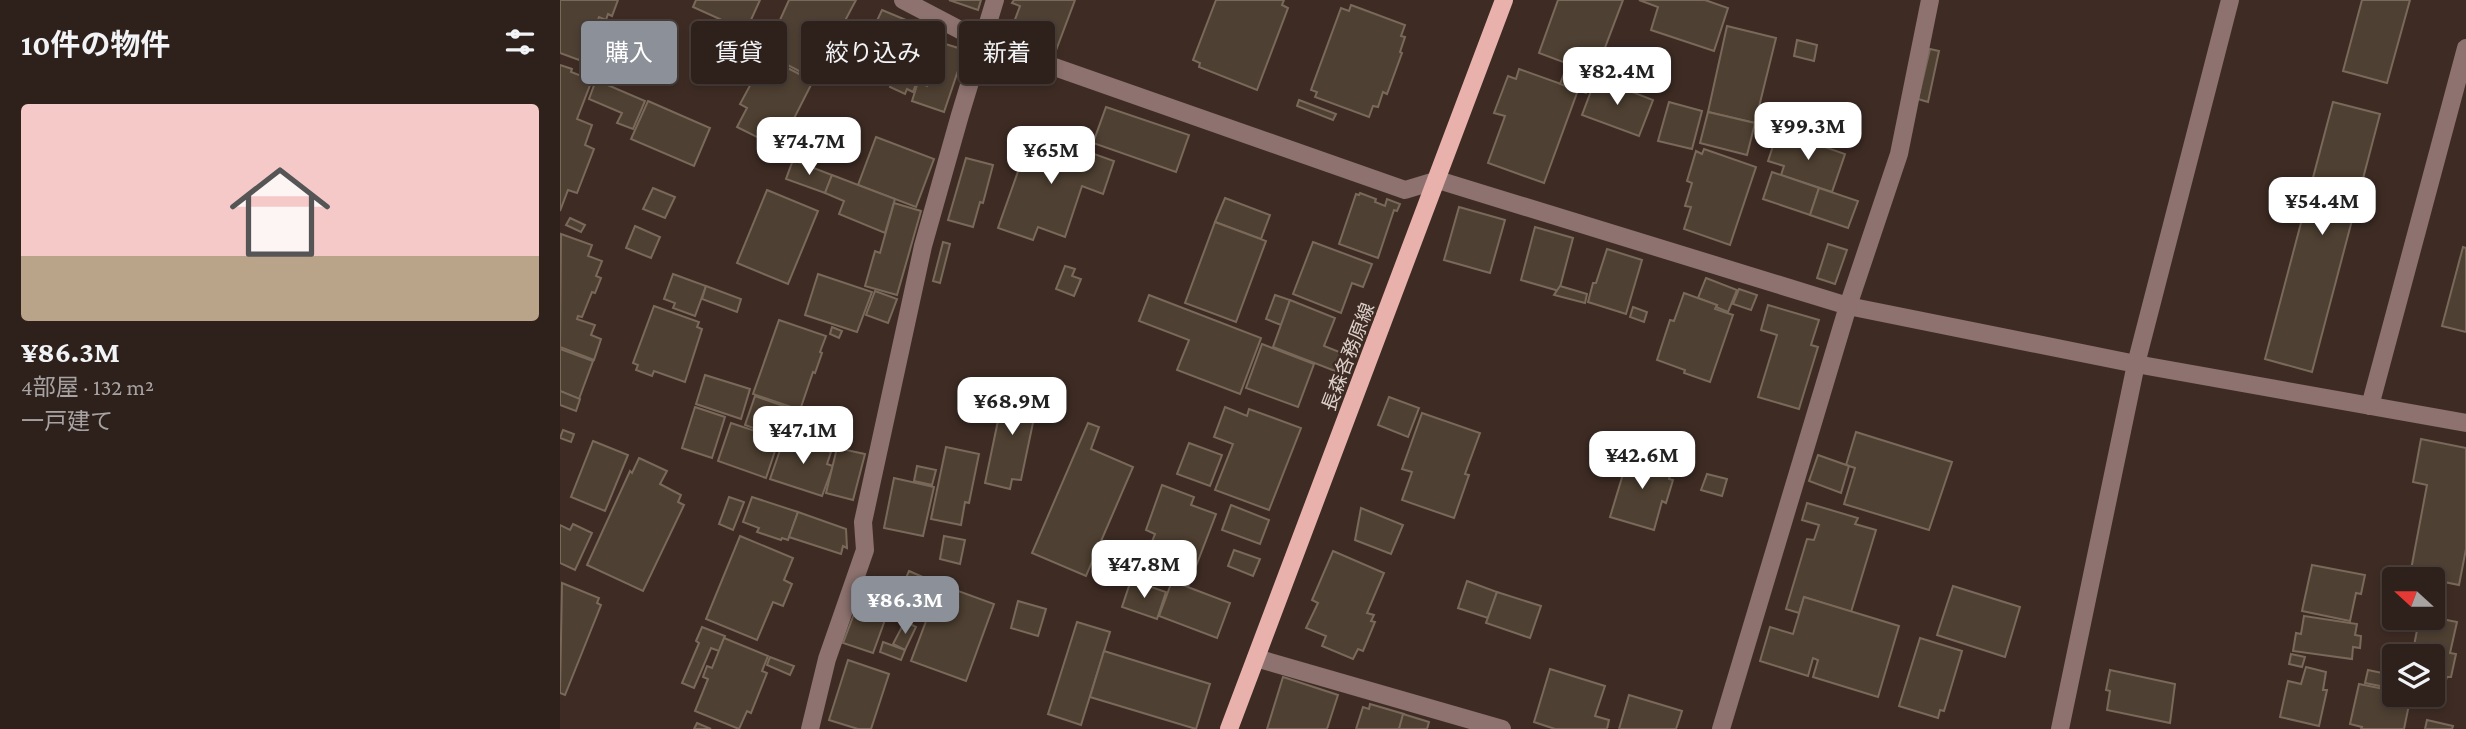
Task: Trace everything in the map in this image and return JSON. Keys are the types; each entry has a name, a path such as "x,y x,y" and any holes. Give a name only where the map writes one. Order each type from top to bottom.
{"main road":[{"name":"長森各務原線","path":"1229,729 1504,0"}],"street":[{"path":"904,0 959,29"},
{"path":"989,21 995,0"},
{"path":"1721,729 1849,306 1899,154 1930,0"},
{"path":"2060,729 2136,364 2230,0"},
{"path":"2370,406 2466,48"},
{"path":"1055,67 1405,190 1438,180 1849,306 2136,364 2466,423"},
{"path":"810,729 827,659 864,550 863,522 923,246 971,84"},
{"path":"1256,658 1502,729"}],"building":[{"path":"560,0 618,0 612,16 608,14 606,20 599,17 598,21 581,21 579,60 560,53"},
{"path":"696,0 760,0 751,21 724,21 693,7"},
{"path":"789,0 856,0 845,21 801,21 801,72 787,65 787,21 779,21"},
{"path":"949,0 981,0 978,10"},
{"path":"1014,0 1075,0 1055,53 1055,21 1014,21 1020,6 1012,3"},
{"path":"1216,0 1284,0 1282,5 1288,8 1257,90 1199,67 1200,63 1193,60"},
{"path":"1558,0 1623,0 1595,74 1539,53"},
{"path":"1639,0 1705,0 1728,8 1714,51 1651,30 1658,7"},
{"path":"2362,0 2410,0 2387,83 2343,71"},
{"path":"1351,5 1405,25 1401,36 1405,37 1400,52 1402,53 1387,94 1383,92 1378,107 1373,106 1369,117 1315,97 1317,92 1311,90 1341,8 1349,11"},
{"path":"882,10 906,20 905,21 877,21"},
{"path":"1727,26 1776,38 1755,123 1708,112"},
{"path":"1797,40 1817,45 1814,61 1794,56"},
{"path":"945,44 959,48 959,68 944,112 912,101 917,84 945,84"},
{"path":"1930,49 1939,51 1928,102 1918,99"},
{"path":"560,65 581,76 581,84 590,84 577,119 592,125 585,145 594,149 577,193 568,190 560,211"},
{"path":"787,68 801,75 801,84 811,84 779,148 737,127 747,108 740,104 751,84 787,84"},
{"path":"1519,69 1578,90 1544,183 1488,163 1505,116 1494,113 1508,76 1516,79"},
{"path":"1566,69 1592,78 1586,93 1560,84"},
{"path":"1596,78 1653,100 1639,136 1582,115"},
{"path":"595,84 605,84 645,101 633,129 617,123 622,113 589,99"},
{"path":"891,84 916,84 913,92 907,89 905,94 890,87"},
{"path":"1299,100 1336,114 1333,120 1297,106"},
{"path":"648,101 710,128 694,166 631,139"},
{"path":"1669,102 1702,111 1692,149 1658,141"},
{"path":"2333,102 2380,114 2312,372 2265,359"},
{"path":"1106,107 1189,135 1176,172 1093,143"},
{"path":"1708,112 1755,123 1747,155 1700,143"},
{"path":"1032,132 1114,161 1103,194 1082,186 1065,237 1038,227 1033,240 998,228"},
{"path":"1793,136 1845,154 1832,192 1781,175 1784,166 1768,161 1776,137 1792,143"},
{"path":"876,137 934,159 916,207 858,185"},
{"path":"1704,149 1756,167 1730,245 1684,229 1691,207 1685,206 1692,183 1687,181 1696,151 1702,154"},
{"path":"966,158 993,165 983,203 980,202 973,227 948,220"},
{"path":"793,160 832,175 825,193 786,179"},
{"path":"1772,172 1819,188 1810,215 1763,199"},
{"path":"832,175 895,199 885,233 839,214 844,201 825,193"},
{"path":"653,188 675,197 665,218 643,209"},
{"path":"1819,188 1858,201 1848,228 1810,215"},
{"path":"767,190 818,211 788,284 737,263"},
{"path":"1360,193 1385,206 1387,199 1400,204 1397,211 1394,210 1378,258 1339,244 1356,194"},
{"path":"1225,198 1270,215 1261,239 1215,222"},
{"path":"894,203 921,211 897,295 865,286 875,251 880,253"},
{"path":"1459,207 1505,220 1490,273 1444,260"},
{"path":"570,218 585,225 581,232 566,225"},
{"path":"1215,222 1266,241 1236,322 1185,303"},
{"path":"635,226 660,237 651,258 626,248"},
{"path":"1535,227 1573,238 1559,291 1521,280"},
{"path":"561,234 592,245 588,256 602,261 596,276 601,278 595,293 592,292 582,317 578,316 577,319 595,325 591,335 601,339 594,360 560,347"},
{"path":"943,242 950,244 940,283 933,281"},
{"path":"1313,242 1372,264 1363,287 1352,283 1341,313 1293,294"},
{"path":"1828,244 1847,250 1835,284 1817,278"},
{"path":"2463,247 2466,248 2466,332 2442,326"},
{"path":"1607,249 1642,260 1626,314 1588,302"},
{"path":"1065,266 1075,269 1072,276 1081,279 1074,296 1056,289"},
{"path":"673,274 706,286 695,316 673,308 675,303 664,299"},
{"path":"818,274 872,292 857,332 805,315"},
{"path":"1706,278 1737,290 1728,312 1698,298"},
{"path":"706,286 741,299 737,312 702,299"},
{"path":"1560,286 1587,294 1585,303 1554,295"},
{"path":"1739,289 1757,295 1751,310 1733,304"},
{"path":"875,291 897,299 888,323 866,315"},
{"path":"1684,293 1717,305 1715,309 1733,315 1710,382 1657,360 1670,320 1674,321"},
{"path":"1149,295 1261,338 1240,394 1177,370 1189,340 1139,321"},
{"path":"1275,295 1290,300 1281,325 1266,319"},
{"path":"1290,300 1335,318 1324,346 1342,353 1335,371 1273,347"},
{"path":"1768,305 1819,320 1811,345 1818,347 1799,409 1758,397 1777,335 1761,330"},
{"path":"654,306 699,322 697,327 702,329 685,382 654,371 652,376 636,370 638,365 633,363"},
{"path":"1633,307 1647,312 1644,322 1630,317"},
{"path":"779,320 826,336 800,410 753,394"},
{"path":"832,327 842,331 839,338 830,334"},
{"path":"1262,344 1314,364 1298,407 1246,388"},
{"path":"560,349 593,361 579,399 560,391"},
{"path":"705,375 750,389 741,419 696,404"},
{"path":"1005,387 1039,394 1021,480 1012,479 1010,489 985,483"},
{"path":"560,391 580,399 576,411 560,405"},
{"path":"755,396 795,410 787,435 772,429 770,434 745,425"},
{"path":"1389,397 1419,408 1408,437 1378,425"},
{"path":"695,407 725,417 712,458 682,448"},
{"path":"1225,407 1247,416 1249,409 1301,428 1269,510 1215,490 1233,444 1214,437"},
{"path":"1422,413 1480,433 1465,474 1469,475 1454,518 1402,500 1412,472 1402,469"},
{"path":"731,423 779,439 766,478 718,461"},
{"path":"1088,423 1099,427 1091,449 1133,467 1086,576 1032,553"},
{"path":"563,430 574,434 571,442 560,438"},
{"path":"1856,432 1952,462 1929,530 1844,504 1855,468 1846,465"},
{"path":"785,436 831,452 827,464 833,466 822,496 770,479"},
{"path":"2421,439 2466,448 2466,549 2459,585 2445,582 2445,567 2412,567 2427,485 2413,482"},
{"path":"593,441 628,455 605,511 571,497"},
{"path":"1189,443 1222,455 1210,486 1177,474"},
{"path":"946,447 979,454 969,503 965,502 961,525 931,519"},
{"path":"837,448 865,454 853,500 826,493"},
{"path":"1630,451 1673,464 1669,479 1673,480 1666,503 1662,501 1654,530 1610,517"},
{"path":"1818,455 1849,466 1841,493 1809,481"},
{"path":"639,458 667,471 660,484 681,495 678,502 684,505 643,591 587,565 630,471 632,473"},
{"path":"917,466 936,470 932,485 914,481"},
{"path":"1707,474 1727,479 1722,496 1701,490"},
{"path":"894,478 934,487 923,536 884,528"},
{"path":"1162,485 1194,497 1191,505 1216,514 1188,587 1141,569 1155,534 1146,530"},
{"path":"729,497 744,502 733,530 719,524"},
{"path":"752,497 798,512 788,540 757,532 759,528 743,522"},
{"path":"1807,503 1858,518 1855,524 1876,530 1851,612 1804,597 1799,613 1786,609 1807,539 1814,540 1819,525 1802,520"},
{"path":"1231,505 1269,520 1260,544 1222,530"},
{"path":"1361,508 1403,525 1391,554 1355,540"},
{"path":"798,512 846,529 847,548 843,546 841,554 789,537"},
{"path":"573,524 592,533 575,570 560,563 560,525 570,530"},
{"path":"740,536 793,558 784,580 792,584 783,606 773,602 757,640 706,619"},
{"path":"944,536 965,540 960,564 940,559"},
{"path":"1234,550 1260,559 1253,576 1228,566"},
{"path":"1333,551 1384,573 1367,613 1374,615 1371,621 1375,622 1363,651 1358,649 1353,659 1322,646 1326,636 1306,628 1318,603 1312,600"},
{"path":"2312,565 2365,575 2361,594 2356,593 2350,621 2302,611"},
{"path":"909,571 932,581 916,620 892,610"},
{"path":"875,577 898,584 873,653 843,643 854,614 861,617"},
{"path":"1131,580 1166,592 1157,619 1122,607"},
{"path":"1172,581 1230,603 1217,638 1159,616"},
{"path":"1467,581 1497,592 1488,618 1458,608"},
{"path":"562,583 599,598 597,603 601,605 565,695 560,693"},
{"path":"939,584 994,604 966,681 911,661 928,616 941,621 945,612 931,607"},
{"path":"1953,586 2020,607 2005,657 1937,635"},
{"path":"1497,592 1541,606 1530,638 1486,623"},
{"path":"1804,597 1899,626 1878,697 1813,677 1818,660 1813,658 1808,676 1760,661 1770,627 1793,634"},
{"path":"1018,601 1046,609 1038,636 1011,628"},
{"path":"2304,616 2357,624 2355,635 2361,636 2360,648 2353,647 2352,659 2293,651 2296,633 2301,634"},
{"path":"2445,620 2457,622 2450,653 2456,654 2451,677 2445,680 2445,644 2414,644 2417,630 2445,630"},
{"path":"905,621 916,627 905,650 893,644"},
{"path":"1077,622 1110,632 1081,725 1048,714"},
{"path":"702,627 725,636 719,651 711,648 694,688 682,683 699,643 696,641"},
{"path":"724,638 768,656 762,671 767,673 751,713 747,711 739,729 695,711 708,679 703,677 707,666 712,668"},
{"path":"1920,638 1962,651 1944,711 1940,710 1938,718 1899,706"},
{"path":"883,642 905,650 901,660 880,652"},
{"path":"1104,651 1210,684 1196,729 1090,697"},
{"path":"2291,654 2305,657 2302,667 2289,664"},
{"path":"770,657 794,666 790,675 767,665"},
{"path":"848,660 889,674 871,729 858,729 829,720"},
{"path":"2306,667 2326,672 2323,690 2327,690 2319,726 2280,717 2288,681 2301,684"},
{"path":"1550,669 1605,686 1595,716 1609,720 1607,729 1555,729 1534,722"},
{"path":"2110,670 2175,684 2170,723 2107,710 2110,691 2106,690"},
{"path":"2368,670 2382,673 2382,686 2365,683"},
{"path":"1283,677 1338,695 1327,729 1267,729"},
{"path":"2359,684 2382,689 2382,707 2409,707 2404,729 2361,729 2362,727 2350,724"},
{"path":"1629,695 1682,711 1676,729 1619,729"},
{"path":"1370,704 1404,714 1399,729 1356,729 1363,707 1369,709"},
{"path":"1403,714 1429,722 1427,729 1399,729"},
{"path":"2427,720 2453,726 2452,729 2425,729"},
{"path":"697,723 711,729 694,729"}]}
